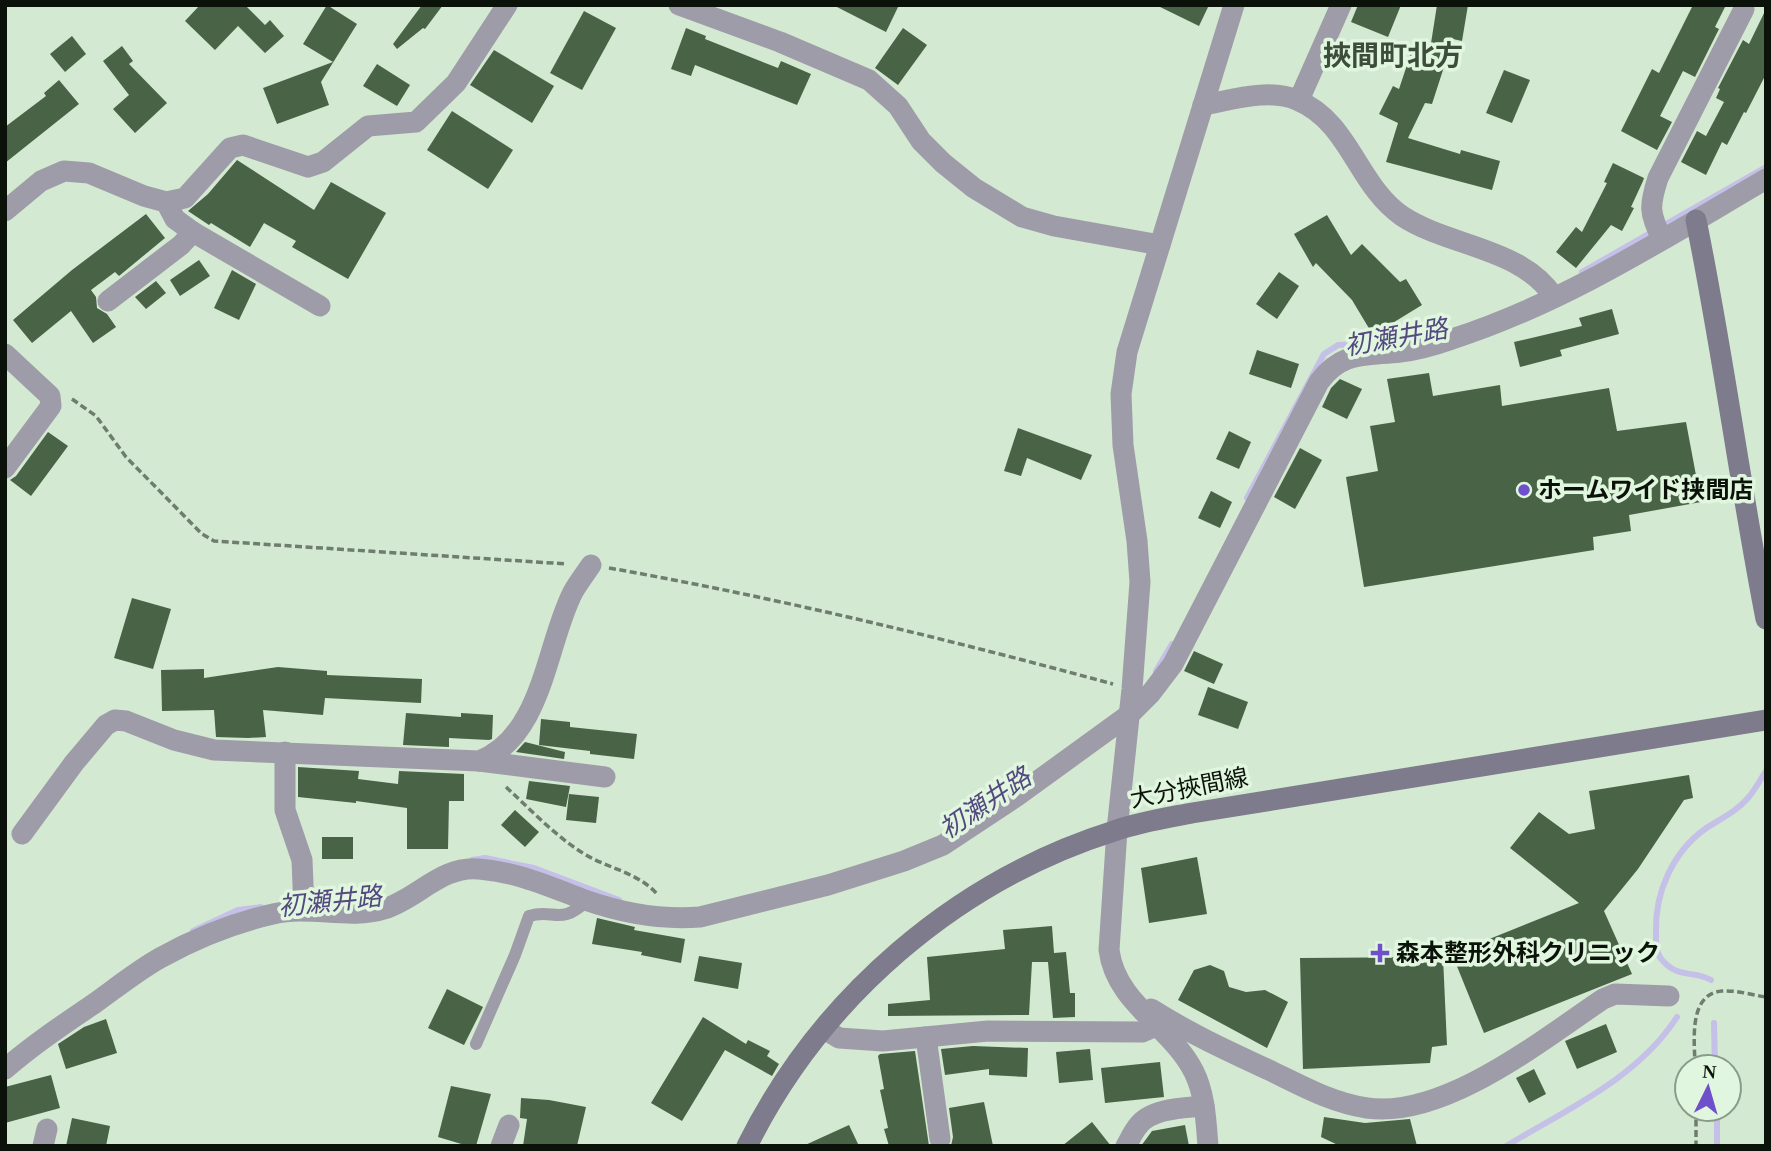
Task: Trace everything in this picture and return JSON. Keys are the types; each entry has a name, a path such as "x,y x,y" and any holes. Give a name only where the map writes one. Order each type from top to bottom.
{"main road":[{"path":"1696,220 1711,292 1766,619"},
{"name":"大分挾間線","path":"747,1146 783,1082 824,1029 894,956 988,886 1032,864 1141,823 1289,796 1766,720"}],"street":[{"path":"5,211 41,181 64,171 89,173 144,196 166,202 185,198 230,148 243,145 308,167 323,162 368,127 416,122 456,83 507,5"},
{"path":"679,5 780,42 869,80 898,106 921,141 936,157 974,188 1022,216 1054,226 1160,245"},
{"path":"1208,1146 1204,1106 1194,1071 1181,1052 1124,990 1110,962 1117,830 1130,714 1140,582 1123,445 1121,394 1127,352 1234,5"},
{"path":"1299,100 1342,5"},
{"path":"1662,239 1652,218 1650,202 1658,178 1744,9"},
{"path":"1203,106 1269,95 1299,100 1329,120 1378,195 1391,207 1443,237 1494,254 1534,275 1554,297"},
{"path":"5,1069 34,1044 159,959 214,931 275,913 304,910 362,913 382,909 401,902 455,870 468,868 523,876 588,900 664,918 700,917 786,897 925,853 955,839 1130,714 1151,693 1173,664 1247,524 1284,446 1327,371 1346,358 1413,350 1497,323 1554,297 1766,179"},
{"path":"166,202 175,219 193,232 320,306"},
{"path":"108,301 181,245 193,232"},
{"path":"5,355 50,396 51,406 5,468"},
{"path":"480,761 496,755 517,730 540,691 573,592 591,565"},
{"path":"22,834 74,763 106,725 115,720 126,720 197,747 215,750 480,761 605,777"},
{"path":"285,752 285,810 302,860 304,910"},
{"path":"1124,990 1192,1034 1319,1094 1364,1108 1391,1110 1432,1101 1462,1087 1513,1059 1603,999 1615,994 1669,996"},
{"path":"824,1029 839,1038 883,1041 988,1031 1142,1032 1156,1026"},
{"path":"926,1037 940,1139"},
{"path":"1126,1146 1139,1124 1150,1118 1170,1110 1204,1106"},
{"path":"501,1146 509,1125"}],"lane":[{"path":"476,1044 529,916 533,914 561,917 588,900"}],"path":[{"path":"505,786 569,843 588,856 647,885 663,901 664,918"},
{"path":"1695,1053 1695,1018 1698,1008 1707,997 1721,991 1766,997"},
{"path":"1696,1123 1696,1146"}],"building":[{"path":"200,5 245,5 265,25 270,20 284,36 265,53 238,26 215,50 185,21"},
{"path":"327,5 357,24 321,82 329,105 277,124 263,88 333,62 303,44"},
{"path":"422,5 443,5 425,29 397,49 393,44"},
{"path":"833,5 899,5 886,32"},
{"path":"1156,5 1209,5 1199,26"},
{"path":"1358,5 1401,5 1388,37 1351,22"},
{"path":"1437,5 1468,5 1462,41 1453,39 1432,104 1425,103 1408,138 1460,154 1461,150 1500,161 1492,190 1386,162 1398,123 1379,114 1393,86 1399,89 1412,50 1429,56"},
{"path":"1693,5 1726,5 1715,27 1719,29 1695,77 1683,71 1660,116 1672,122 1657,150 1621,131 1652,69 1659,73"},
{"path":"1766,9 1766,74 1727,145 1722,142 1706,175 1681,162 1697,131 1706,136 1724,102 1716,98 1720,89 1718,88 1743,40 1749,44"},
{"path":"584,11 616,28 582,90 550,73"},
{"path":"686,28 706,36 705,39 778,68 781,61 811,74 797,105 695,65 691,76 671,69"},
{"path":"903,28 927,45 898,85 875,68"},
{"path":"72,36 86,54 65,72 50,54"},
{"path":"122,46 133,61 129,64 167,103 135,133 113,109 129,95 103,61"},
{"path":"494,50 554,86 532,123 470,85"},
{"path":"377,64 410,85 397,106 363,86"},
{"path":"1504,70 1530,80 1512,123 1486,113"},
{"path":"59,80 79,104 5,163 5,127 46,96 44,93"},
{"path":"452,111 513,150 488,189 427,150"},
{"path":"237,160 314,210 331,182 386,213 348,279 292,247 296,241 264,223 250,247 188,211 208,194"},
{"path":"1613,163 1644,178 1631,207 1634,208 1622,231 1611,225 1576,268 1556,252 1576,227 1582,232 1607,183 1604,182"},
{"path":"146,214 165,238 119,276 115,272 91,290 96,297 97,308 107,314 116,327 93,343 71,311 32,343 13,320 72,270"},
{"path":"1327,215 1351,255 1362,244 1400,282 1406,279 1422,305 1373,335 1352,300 1316,263 1313,267 1294,234"},
{"path":"199,260 210,276 180,296 170,280"},
{"path":"232,270 256,284 239,320 214,308"},
{"path":"1279,272 1299,286 1277,319 1256,304"},
{"path":"156,281 166,293 146,309 135,297"},
{"path":"1612,309 1619,334 1560,350 1562,356 1520,367 1514,342 1582,326 1579,318"},
{"path":"1257,350 1299,364 1291,388 1249,374"},
{"name":"ホームワイド挟間店","path":"1429,373 1433,396 1500,385 1502,406 1609,388 1617,431 1686,422 1701,502 1629,515 1631,531 1593,537 1594,550 1364,587 1346,477 1378,471 1370,426 1395,422 1387,379"},
{"path":"1340,379 1362,389 1347,419 1322,407 1331,388"},
{"path":"1018,428 1092,455 1081,480 1027,458 1021,476 1004,471"},
{"path":"1229,431 1251,442 1239,469 1216,459"},
{"path":"48,432 68,446 31,496 10,480 16,476"},
{"path":"1300,448 1322,460 1295,509 1274,497"},
{"path":"1211,491 1232,502 1220,528 1198,518"},
{"path":"132,598 171,609 153,669 114,658"},
{"path":"1194,651 1223,664 1214,684 1184,671"},
{"path":"278,667 327,671 327,675 422,679 421,703 325,698 323,715 263,710 266,737 248,738 216,737 214,710 162,711 161,670 204,669 204,678"},
{"path":"1208,687 1248,702 1238,729 1198,715"},
{"path":"406,713 461,717 461,713 493,715 492,739 449,738 449,747 403,745"},
{"path":"541,719 570,722 570,727 637,734 634,759 539,745"},
{"path":"525,742 565,752 564,759 516,752"},
{"path":"298,767 359,771 358,779 398,784 399,771 464,774 464,801 449,801 448,849 407,849 407,808 298,797"},
{"path":"1689,775 1693,798 1684,800 1638,869 1604,911 1632,974 1484,1033 1452,954 1579,903 1510,848 1539,812 1569,834 1595,829 1589,791"},
{"path":"529,781 570,786 566,807 526,799"},
{"path":"569,794 599,797 596,823 566,820"},
{"path":"515,810 539,832 525,847 501,825"},
{"path":"322,837 353,837 353,859 322,859"},
{"path":"1197,857 1207,914 1149,923 1141,868"},
{"path":"597,918 635,927 634,930 685,939 681,963 641,955 642,952 592,944"},
{"path":"1052,926 1054,953 1066,952 1070,993 1075,993 1075,1017 1053,1018 1048,962 1032,962 1029,1015 888,1016 888,1004 930,1000 927,957 1005,949 1003,930"},
{"path":"699,956 742,963 738,989 694,981"},
{"path":"1443,957 1447,1045 1432,1047 1430,1063 1303,1069 1300,958"},
{"path":"1210,965 1224,971 1229,987 1246,992 1265,990 1288,1002 1267,1048 1178,1000 1194,970"},
{"path":"447,989 483,1007 464,1045 428,1028"},
{"path":"703,1017 746,1044 748,1040 770,1051 767,1056 779,1064 772,1076 725,1050 682,1121 651,1103"},
{"path":"106,1019 117,1053 66,1069 58,1044 84,1027"},
{"path":"1606,1024 1617,1052 1577,1069 1565,1041"},
{"path":"973,1046 1028,1048 1027,1077 989,1075 989,1069 945,1075 941,1049"},
{"path":"1090,1049 1093,1080 1059,1083 1056,1052"},
{"path":"915,1051 929,1146 889,1146 884,1129 888,1128 880,1090 884,1089 878,1056"},
{"path":"1160,1062 1164,1097 1105,1103 1101,1068"},
{"path":"1534,1069 1546,1094 1529,1103 1516,1078"},
{"path":"51,1075 60,1108 5,1123 5,1087"},
{"path":"451,1086 491,1094 476,1146 438,1137"},
{"path":"521,1098 586,1107 577,1146 523,1146 527,1119 520,1118"},
{"path":"984,1102 993,1146 951,1146 953,1137 949,1108"},
{"path":"1324,1117 1365,1123 1410,1119 1417,1146 1340,1146 1321,1137"},
{"path":"72,1118 110,1126 106,1146 66,1146"},
{"path":"1092,1122 1111,1146 1062,1146"},
{"path":"849,1125 859,1146 803,1146"},
{"path":"1185,1125 1189,1146 1141,1146 1152,1131"}],"waterway":[{"name":"初瀬井路","path":"1582,272 1766,167"},
{"name":"初瀬井路","path":"1247,498 1324,354 1338,345 1402,341"},
{"name":"初瀬井路","path":"1156,671 1172,644"},
{"path":"1711,980 1675,970 1660,958 1656,939 1659,902 1668,874 1684,849 1705,829 1743,803 1766,771"},
{"name":"初瀬井路","path":"472,860 485,858 534,868 619,900"},
{"name":"初瀬井路","path":"193,931 238,910 261,907"},
{"path":"1506,1146 1622,1075 1661,1039 1677,1017"},
{"path":"1714,1023 1715,1053"},
{"path":"1717,1123 1717,1146"}],"place":[{"name":"ホームワイド挟間店","path":"1524,490"},
{"name":"森本整形外科クリニック","path":"1380,953"}],"district":[{"name":"挾間町北方","path":"1393,55"}]}
